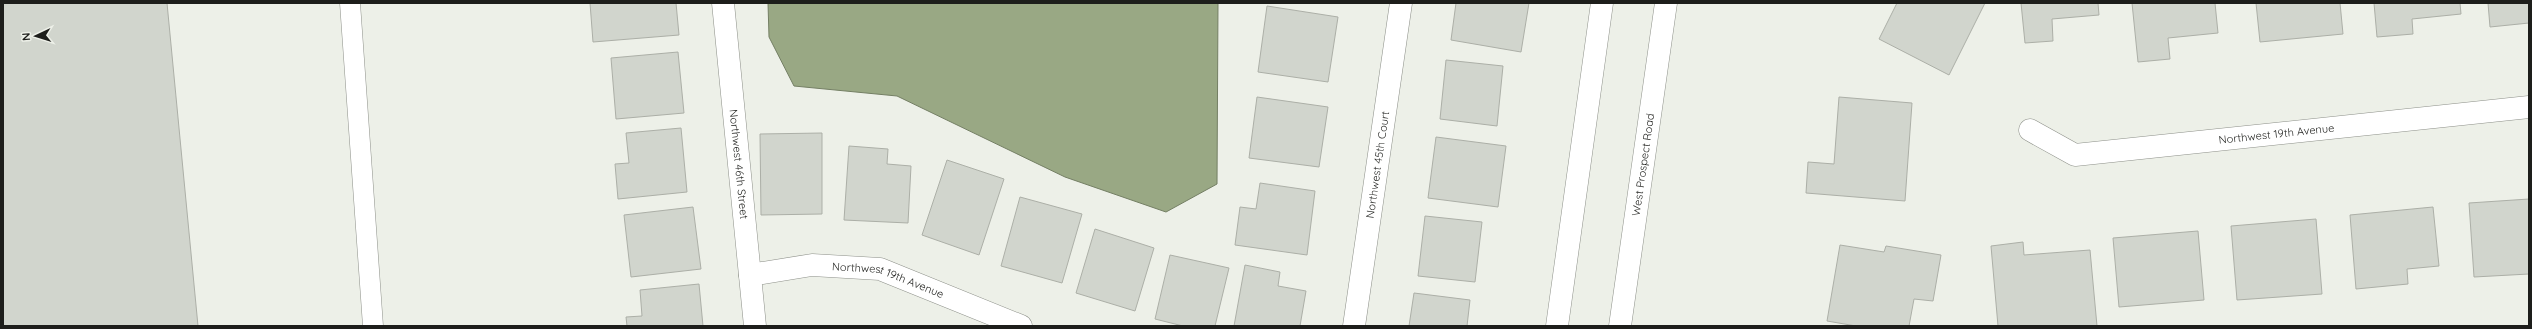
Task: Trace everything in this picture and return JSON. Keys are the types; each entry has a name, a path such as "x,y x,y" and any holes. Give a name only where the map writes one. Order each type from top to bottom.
{"street":[{"name":"Northwest 46th Street","path":"723,3 755,326"},
{"name":"Northwest 45th Court","path":"1354,326 1401,3"},
{"path":"1557,326 1602,3"},
{"name":"West Prospect Road","path":"1620,326 1666,3"},
{"name":"Northwest 19th Avenue","path":"2030,130 2075,155 2529,107"},
{"name":"Northwest 19th Avenue","path":"750,275 812,265 880,269 1021,326"}],"lane":[{"path":"350,3 373,326"}],"shaded area":[{"path":"768,3 1218,3 1217,184 1166,212 1065,177 897,96 794,86 769,37"}],"building":[{"path":"3,3 167,3 198,326 3,326"},
{"path":"590,3 676,3 679,35 593,42"},
{"path":"1456,3 1529,3 1521,52 1451,40"},
{"path":"1897,3 1985,3 1949,75 1879,39"},
{"path":"2021,3 2098,3 2099,15 2052,19 2053,41 2025,43"},
{"path":"2132,3 2215,3 2218,33 2168,38 2170,59 2138,62"},
{"path":"2256,3 2340,3 2343,34 2260,42"},
{"path":"2374,3 2460,3 2461,14 2412,19 2413,34 2377,37"},
{"path":"2488,3 2529,3 2529,23 2490,27"},
{"path":"1267,6 1338,17 1328,82 1258,72"},
{"path":"678,52 684,113 616,119 611,58"},
{"path":"1446,60 1503,66 1497,126 1440,119"},
{"path":"1257,97 1328,107 1319,167 1249,158"},
{"path":"1839,97 1912,103 1905,201 1806,193 1808,162 1834,164"},
{"path":"681,128 687,192 618,199 615,164 629,163 626,133"},
{"path":"822,133 822,214 761,215 760,134"},
{"path":"1436,137 1506,146 1498,207 1428,198"},
{"path":"849,146 888,149 887,164 911,166 908,223 844,220"},
{"path":"947,160 1004,179 979,255 922,235"},
{"path":"1260,183 1315,191 1307,255 1235,245 1240,207 1256,209"},
{"path":"1020,197 1082,214 1062,283 1001,266"},
{"path":"2529,199 2529,274 2474,277 2469,203"},
{"path":"693,207 701,269 631,277 624,215"},
{"path":"2433,207 2439,266 2407,269 2408,284 2356,289 2350,215"},
{"path":"1425,216 1482,222 1475,282 1418,276"},
{"path":"2316,219 2322,294 2237,300 2231,226"},
{"path":"1095,229 1154,248 1135,311 1076,293"},
{"path":"2198,231 2204,300 2119,307 2113,238"},
{"path":"2023,242 2024,255 2090,250 2097,326 1998,326 1991,246"},
{"path":"1840,245 1884,252 1886,246 1941,255 1933,301 1914,299 1909,326 1856,326 1827,321"},
{"path":"1170,255 1229,268 1215,326 1183,326 1155,319"},
{"path":"1245,265 1280,272 1278,286 1306,291 1300,326 1234,326"},
{"path":"699,284 703,326 627,326 626,317 642,316 640,290"},
{"path":"1414,293 1470,300 1467,326 1409,326"}]}
